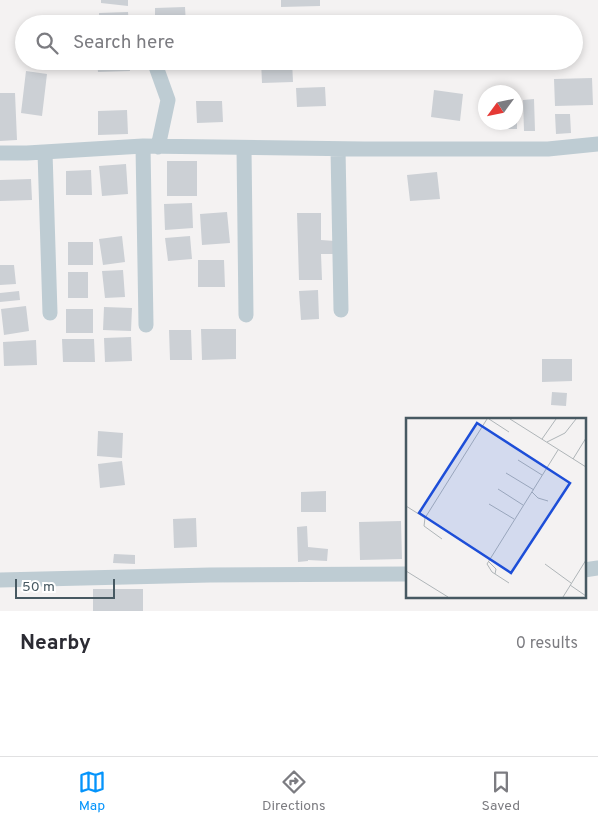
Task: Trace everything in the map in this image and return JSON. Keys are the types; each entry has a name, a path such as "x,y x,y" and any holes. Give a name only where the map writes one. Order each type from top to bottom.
{"street":[{"path":"157,70 168,100 158,146"},
{"path":"0,153 143,146 338,149 548,149 598,144"},
{"path":"143,146 146,325"},
{"path":"244,148 246,315"},
{"path":"338,149 341,310"},
{"path":"45,152 50,313"},
{"path":"0,580 210,575 406,574"}],"building":[{"path":"101,0 128,0 128,6 101,3"},
{"path":"281,0 320,0 320,6 281,7"},
{"path":"185,7 185,15 155,15 155,8"},
{"path":"128,12 128,15 99,15 99,13"},
{"path":"98,70 130,71 98,72"},
{"path":"261,70 292,70 293,82 262,83"},
{"path":"26,71 47,74 42,116 21,113"},
{"path":"592,78 593,105 555,106 554,79"},
{"path":"325,87 326,106 297,107 296,88"},
{"path":"434,90 463,94 460,121 431,117"},
{"path":"0,93 15,93 17,140 0,141"},
{"path":"534,99 535,131 524,131 523,100"},
{"path":"196,101 222,101 223,122 197,123"},
{"path":"127,110 128,134 98,135 98,111"},
{"path":"555,114 570,114 571,133 556,134"},
{"path":"167,161 197,161 197,196 167,196"},
{"path":"126,164 128,194 102,196 99,166"},
{"path":"91,170 92,195 66,195 66,171"},
{"path":"437,172 440,199 410,201 407,175"},
{"path":"31,179 32,200 0,201 0,180"},
{"path":"192,203 193,228 165,230 164,204"},
{"path":"227,212 230,243 202,245 200,214"},
{"path":"297,213 321,213 321,240 335,241 335,254 321,254 322,280 299,280"},
{"path":"122,236 125,262 103,265 99,239"},
{"path":"190,236 192,259 168,261 165,238"},
{"path":"68,242 93,242 93,265 68,265"},
{"path":"198,260 224,260 225,287 198,287"},
{"path":"0,265 14,265 16,284 0,285"},
{"path":"123,270 125,297 105,298 102,271"},
{"path":"68,272 88,272 88,298 68,298"},
{"path":"318,290 319,319 301,320 299,291"},
{"path":"19,291 20,300 0,302 0,293"},
{"path":"26,306 29,331 4,335 1,309"},
{"path":"104,307 132,308 131,331 103,330"},
{"path":"66,309 93,309 93,333 66,333"},
{"path":"201,329 236,329 236,359 202,360"},
{"path":"169,330 191,330 192,360 170,360"},
{"path":"131,337 132,361 105,362 104,338"},
{"path":"62,339 94,339 95,362 63,362"},
{"path":"36,340 37,365 4,366 3,342"},
{"path":"542,359 572,359 572,381 542,382"},
{"path":"552,392 567,393 566,406 551,405"},
{"path":"98,431 123,433 122,458 97,456"},
{"path":"122,461 125,485 100,488 98,464"},
{"path":"326,491 326,512 301,512 301,492"},
{"path":"196,518 197,547 174,548 173,519"},
{"path":"401,521 402,559 360,560 359,522"},
{"path":"307,526 308,547 328,549 327,561 308,560 298,562 297,527"},
{"path":"114,554 135,555 135,564 113,563"},
{"path":"93,589 143,589 143,611 93,611"}]}
